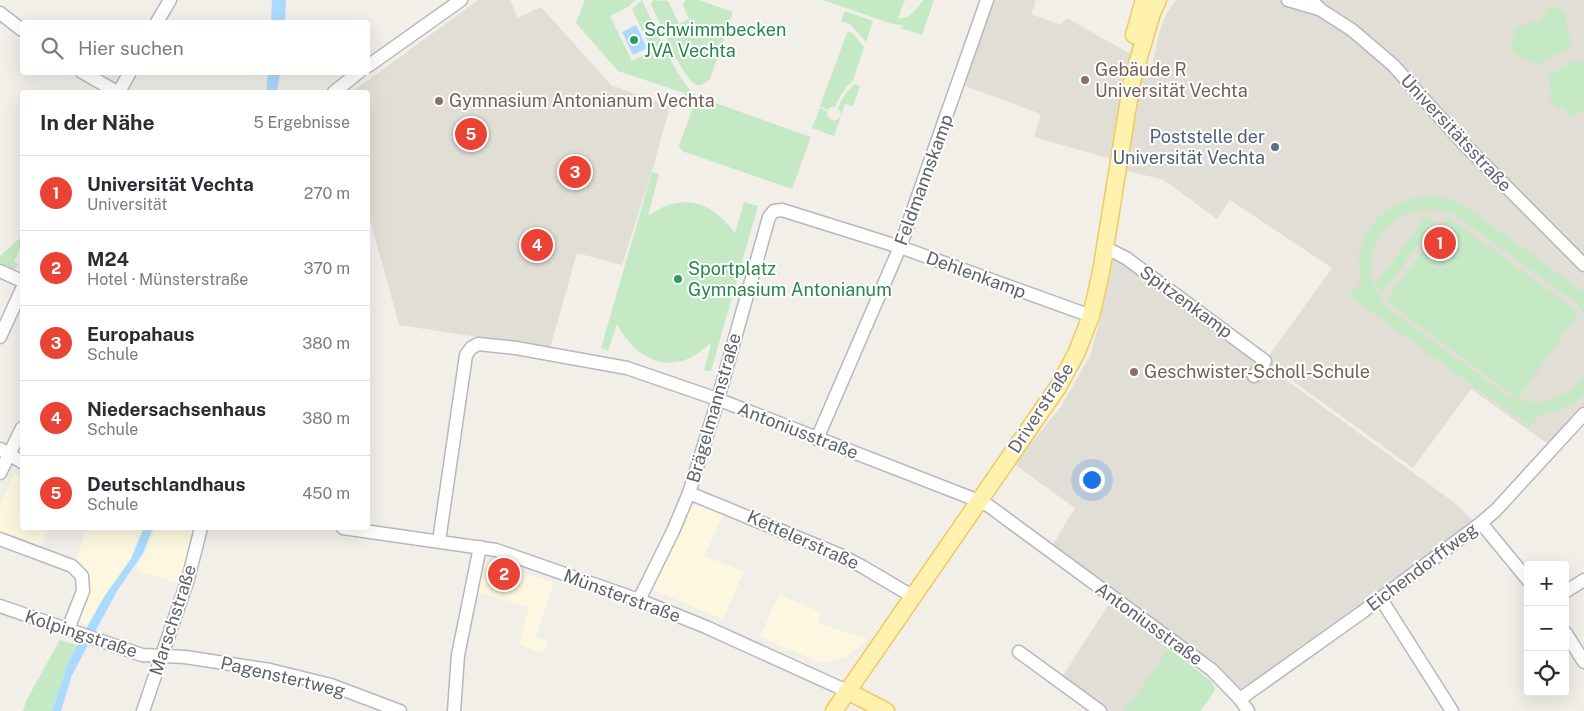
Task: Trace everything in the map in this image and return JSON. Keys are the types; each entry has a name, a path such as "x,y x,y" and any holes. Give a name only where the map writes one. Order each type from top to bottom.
{"main road":[{"name":"Driverstraße","path":"834,711 1058,387 1076,354 1091,316 1132,82 1147,29 1158,0"},
{"name":"Driverstraße","path":"1132,82 1131,63 1134,34 1143,1"},
{"name":"Münsterstraße","path":"847,691 886,711"}],"street":[{"path":"158,20 170,0"},
{"path":"370,65 460,0"},
{"name":"Feldmannskamp","path":"817,439 900,247 987,0"},
{"name":"Universitätsstraße","path":"1288,0 1321,10"},
{"name":"Universitätsstraße","path":"1311,0 1321,10 1352,30 1393,65 1464,144 1584,265"},
{"path":"0,13 20,28"},
{"path":"87,75 114,90"},
{"path":"119,90 128,75"},
{"path":"336,90 355,75"},
{"name":"Dehlenkamp","path":"774,211 782,210 900,247 1091,316"},
{"name":"Brägelmannstraße","path":"639,600 673,531 689,493 769,216 774,211"},
{"name":"Spitzenkamp","path":"1104,250 1112,251 1126,258 1265,361 1254,376"},
{"path":"0,271 20,281"},
{"path":"0,337 20,293"},
{"name":"Antoniusstraße","path":"440,541 466,355 470,348 478,344 516,348 627,368 717,399 989,506 1212,670 1240,699 1248,711"},
{"name":"Eichendorffweg","path":"1240,699 1381,598 1481,523 1496,510 1584,414"},
{"path":"0,473 5,452 20,431"},
{"path":"5,452 20,461"},
{"name":"Kettelerstraße","path":"689,493 840,555 912,596"},
{"path":"1481,523 1524,575"},
{"name":"Marschstraße","path":"143,711 188,579 200,530"},
{"name":"Münsterstraße","path":"359,530 496,550 639,600 706,627 847,691"},
{"path":"0,539 72,566 82,576 83,591 72,631"},
{"path":"454,711 458,655 480,547"},
{"path":"1569,589 1584,580"},
{"path":"1381,598 1452,711"},
{"name":"Kolpingstraße","path":"0,606 142,655 162,655"},
{"path":"1569,638 1584,662"},
{"path":"1019,652 1100,711"},
{"name":"Pagenstertweg","path":"162,655 270,670 331,685 400,711"}],"shaded area":[{"path":"478,0 510,0 518,18 541,7 611,85 670,106 653,168 622,265 577,253 550,348 399,325 370,219 370,90 355,90"},
{"path":"993,0 1034,0 1036,2 1031,14 1061,25 1067,18 1152,66 1160,30 1166,14 1176,0 1584,0 1584,406 1548,444 1471,389 1413,468 1265,361 1332,268 1230,200 1217,219 1164,180 1124,170 1125,163 1034,137 1041,114 965,86"},
{"path":"1116,257 1456,504 1473,521 1357,608 1239,691 1052,546 1075,508 1014,464 1060,408 1090,356 1100,320 1113,258"},
{"path":"14,472 20,474 20,530 48,530 41,550 0,534 0,507"},
{"path":"698,503 724,513 704,556 744,571 723,619 653,588 673,548 689,509"},
{"path":"85,530 142,530 130,559 87,625 68,617 76,585 76,563"},
{"path":"154,530 193,530 178,583 136,570 145,554"},
{"path":"489,562 554,583 535,637 548,642 543,654 519,644 529,607 478,592 484,565"},
{"path":"779,594 822,613 817,623 867,639 848,656 825,662 817,661 760,637"},
{"path":"1109,604 1211,681 1215,689 1200,711 1105,711 1060,680"}],"green space":[{"path":"585,0 636,0 628,7 610,16 632,61 652,51 632,9 642,0 674,66 690,90 698,97 811,137 792,189 682,151 679,146 692,110 684,93 618,71 576,23"},
{"path":"653,0 668,1 679,24 689,19 683,5 685,0 699,0 733,12 710,79 703,84 696,85 684,72 651,5"},
{"path":"823,0 905,0 898,18 902,18 912,13 923,0 934,0 922,35 900,28 904,25 892,24"},
{"path":"1551,5 1564,11 1571,45 1538,65 1518,56 1510,49 1516,28 1540,19"},
{"path":"845,11 873,21 866,42 850,24 841,21"},
{"path":"851,32 864,47 853,81 847,86 835,107 827,110 820,106 847,33"},
{"path":"1578,59 1584,64 1584,110 1582,109 1574,118 1563,108 1558,108 1550,101 1551,91 1548,76"},
{"path":"855,84 860,86 853,106 845,104 834,136 812,128 820,108 827,112 827,116 831,120 835,121 839,118 841,113 838,108 845,95"},
{"name":"Sportplatz Gymnasium Antonianum","path":"652,172 659,174 648,216 666,206 687,202 713,211 735,233 744,202 758,206 711,371 704,370 711,345 709,344 683,361 670,363 658,361 646,356 635,348 617,324 608,351 601,348"},
{"path":"1428,196 1449,199 1460,203 1584,292 1584,313 1575,302 1454,214 1432,209 1411,212 1394,221 1381,234 1373,251 1371,270 1376,290 1389,309 1508,396 1519,400 1550,400 1568,391 1584,375 1584,395 1574,403 1563,409 1539,415 1530,427 1349,296 1359,284 1359,257 1362,244 1374,223 1392,207 1415,198"},
{"path":"1426,216 1435,222 1383,292 1375,285"},
{"path":"1448,217 1579,312 1518,399 1386,301"},
{"path":"20,238 20,248 14,262 19,264 14,269 0,264 0,256"},
{"path":"60,640 77,645 69,660 52,711 23,711 26,701"},
{"path":"1169,649 1211,681 1215,689 1208,701 1200,711 1124,711"}],"water":[{"path":"272,0 286,0 285,20 271,20"},
{"name":"Schwimmbecken JVA Vechta","path":"636,25 647,48 633,55 622,32"},
{"path":"268,75 280,75 277,90 266,90"},
{"path":"143,530 152,530 143,553 117,591 72,675 61,711 52,711 69,660 104,597 131,559"}],"place":[{"name":"Schwimmbecken JVA Vechta","path":"634,40"},
{"name":"Gebäude R Universität Vechta","path":"1085,80"},
{"name":"Gymnasium Antonianum Vechta","path":"439,101"},
{"name":"Deutschlandhaus","path":"471,134"},
{"name":"Poststelle der Universität Vechta","path":"1275,147"},
{"name":"Europahaus","path":"575,172"},
{"name":"Universität Vechta","path":"1440,243"},
{"name":"Niedersachsenhaus","path":"537,245"},
{"name":"Sportplatz Gymnasium Antonianum","path":"678,279"},
{"name":"Geschwister-Scholl-Schule","path":"1134,372"},
{"name":"M24","path":"504,574"}]}
